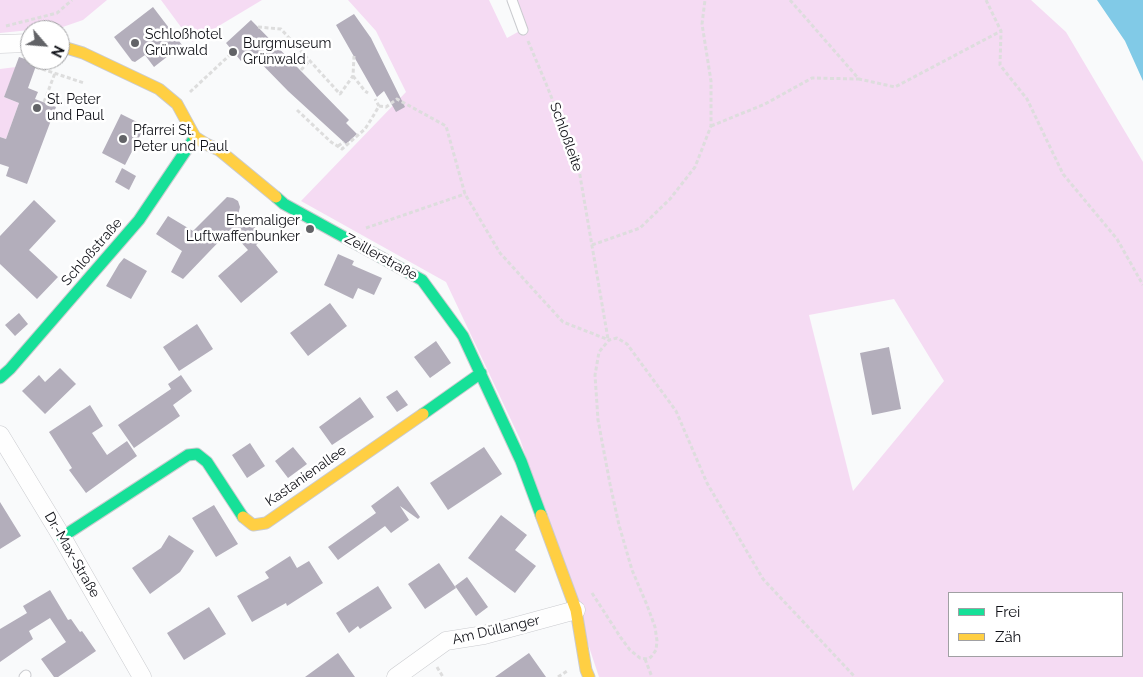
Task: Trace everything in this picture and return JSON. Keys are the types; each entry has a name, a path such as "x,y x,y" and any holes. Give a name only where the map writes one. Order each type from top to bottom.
{"street":[{"path":"2,35 20,40"},
{"path":"70,49 91,56 159,89 177,104 195,136"},
{"name":"Zeillerstraße","path":"195,136 219,150 284,204 422,280 463,336 521,461 566,581 576,610 586,670 589,677"},
{"name":"Schloßstraße","path":"0,378 10,369 139,220 195,136"},
{"name":"Kastanienallee","path":"62,537 188,455 197,454 207,462 242,516 253,525 266,523 481,373"},
{"name":"Dr.-Max-Straße","path":"0,435 62,537 142,677"},
{"name":"Am Düllanger","path":"396,677 446,641 484,635 576,610"}],"lane":[{"path":"512,0 523,30"}],"path":[{"path":"2,35 57,14 72,0"},
{"path":"592,245 640,228 670,199 696,167 711,126 711,81 702,24 705,0"},
{"path":"790,0 860,79"},
{"path":"986,0 1001,31 1000,65 1027,99 1063,174 1117,238 1143,285"},
{"path":"258,27 281,29 340,94 353,76 354,56"},
{"name":"Schloßleite","path":"523,30 548,86 578,164 609,340"},
{"path":"711,126 765,104 812,78 860,79 894,87 1001,31"},
{"path":"177,104 233,52"},
{"path":"301,70 309,61"},
{"path":"46,70 84,83"},
{"path":"44,102 55,73"},
{"path":"353,76 365,91 368,92"},
{"path":"374,99 379,106 386,107 397,99 446,126 465,194 500,253 563,322 609,340 618,338 627,344 676,411 707,483 763,579 855,677"},
{"path":"297,110 342,150 365,129 379,106"},
{"path":"338,146 344,142"},
{"path":"343,236 465,194"},
{"path":"589,588 625,644 640,658 651,657 656,650 658,641 655,627 632,570 619,525 598,420 595,375 599,352 609,340"},
{"path":"645,659 652,677"}],"shaded area":[{"path":"0,0 107,0 83,20 70,24 70,20 20,20 20,31 0,33"},
{"path":"161,0 262,0 192,42"},
{"path":"348,0 489,0 507,38 525,28 514,0 1031,0 1066,32 1143,162 1143,677 599,677 520,439 446,282 301,201 406,92 376,31","holes":["894,299 944,381 853,491 809,315"]},
{"path":"16,67 4,97 19,103 6,139 0,137 0,69"}],"water":[{"path":"1097,0 1143,0 1143,81 1125,41"}],"building":[{"name":"Schloßhotel Grünwald","path":"153,7 182,45 154,67 145,55 135,62 132,61 114,37"},
{"path":"354,14 371,38 405,107 396,112 384,91 377,97 336,25"},
{"path":"251,20 349,120 346,123 357,134 346,144 288,91 249,51 241,61 226,43"},
{"path":"19,57 20,70 34,70 28,88 38,92 35,99 56,107 27,184 6,176 9,167 0,164 0,137 6,139 19,103 4,97"},
{"name":"Pfarrei St. Peter und Paul","path":"121,114 145,126 125,165 102,153"},
{"path":"122,168 136,176 129,190 115,182"},
{"path":"227,197 238,201 240,207 238,215 252,227 254,226 264,238 256,245 278,272 241,303 218,276 248,250 230,230 183,279 171,272 182,251 156,234 168,216 193,231"},
{"path":"34,200 56,221 29,250 58,277 37,299 0,264 0,236"},
{"path":"338,254 354,261 352,265 382,278 374,295 358,288 353,299 324,285"},
{"path":"124,258 147,271 131,299 106,286"},
{"path":"330,303 347,326 308,356 290,333"},
{"path":"19,313 28,324 15,336 5,325"},
{"path":"197,324 213,349 179,371 163,347"},
{"path":"436,341 451,363 430,378 414,357"},
{"path":"889,347 901,409 872,415 860,353"},
{"path":"60,368 76,384 45,414 22,391 39,375 45,382"},
{"path":"181,375 192,391 173,405 180,416 134,448 118,425 171,389 168,384"},
{"path":"397,390 408,405 397,412 386,397"},
{"path":"360,397 374,417 332,445 319,427"},
{"path":"90,405 103,426 92,433 107,455 127,441 137,456 86,493 69,470 72,468 49,432"},
{"path":"250,443 265,466 247,478 232,455"},
{"path":"293,447 307,464 288,478 275,461"},
{"path":"484,447 502,474 448,510 430,483"},
{"path":"398,486 420,517 418,519 400,506 409,520 391,533 385,526 338,560 328,547 376,513 371,506"},
{"path":"0,502 21,536 0,549"},
{"path":"214,505 238,544 216,557 192,518"},
{"path":"501,515 527,535 515,550 536,566 515,593 468,558"},
{"path":"169,535 194,551 180,572 150,594 132,568 161,548"},
{"path":"290,556 297,568 309,561 323,583 287,606 286,603 252,622 237,596 269,578 265,572"},
{"path":"439,563 456,588 425,609 408,584"},
{"path":"467,577 488,607 476,616 455,586"},
{"path":"378,586 392,608 360,629 358,626 349,633 336,613"},
{"path":"50,590 68,620 71,619 80,632 82,631 96,651 58,677 54,677 41,659 66,642 50,618 29,631 33,639 0,662 0,629 27,613 23,606"},
{"path":"209,607 226,634 184,660 167,633"},
{"path":"338,653 355,677 305,677"},
{"path":"529,653 546,677 495,677"}],"traffic: fast":[{"path":"0,378 10,369 139,220 195,137"},
{"path":"276,197 284,204 422,280 463,336 521,461 541,515"},
{"path":"423,414 481,373"},
{"path":"62,537 188,455 197,454 207,462 243,517"}],"traffic: slow":[{"path":"70,49 83,53 159,89 177,104 195,137 219,150 276,197"},
{"path":"243,517 253,525 266,523 423,414"},
{"path":"541,515 576,610 586,670 589,677"}],"place":[{"name":"Schloßhotel Grünwald","path":"135,43"},
{"name":"Burgmuseum Grünwald","path":"233,52"},
{"name":"St. Peter und Paul","path":"37,108"},
{"name":"Pfarrei St. Peter und Paul","path":"123,139"},
{"name":"Ehemaliger Luftwaffenbunker","path":"310,229"}]}
